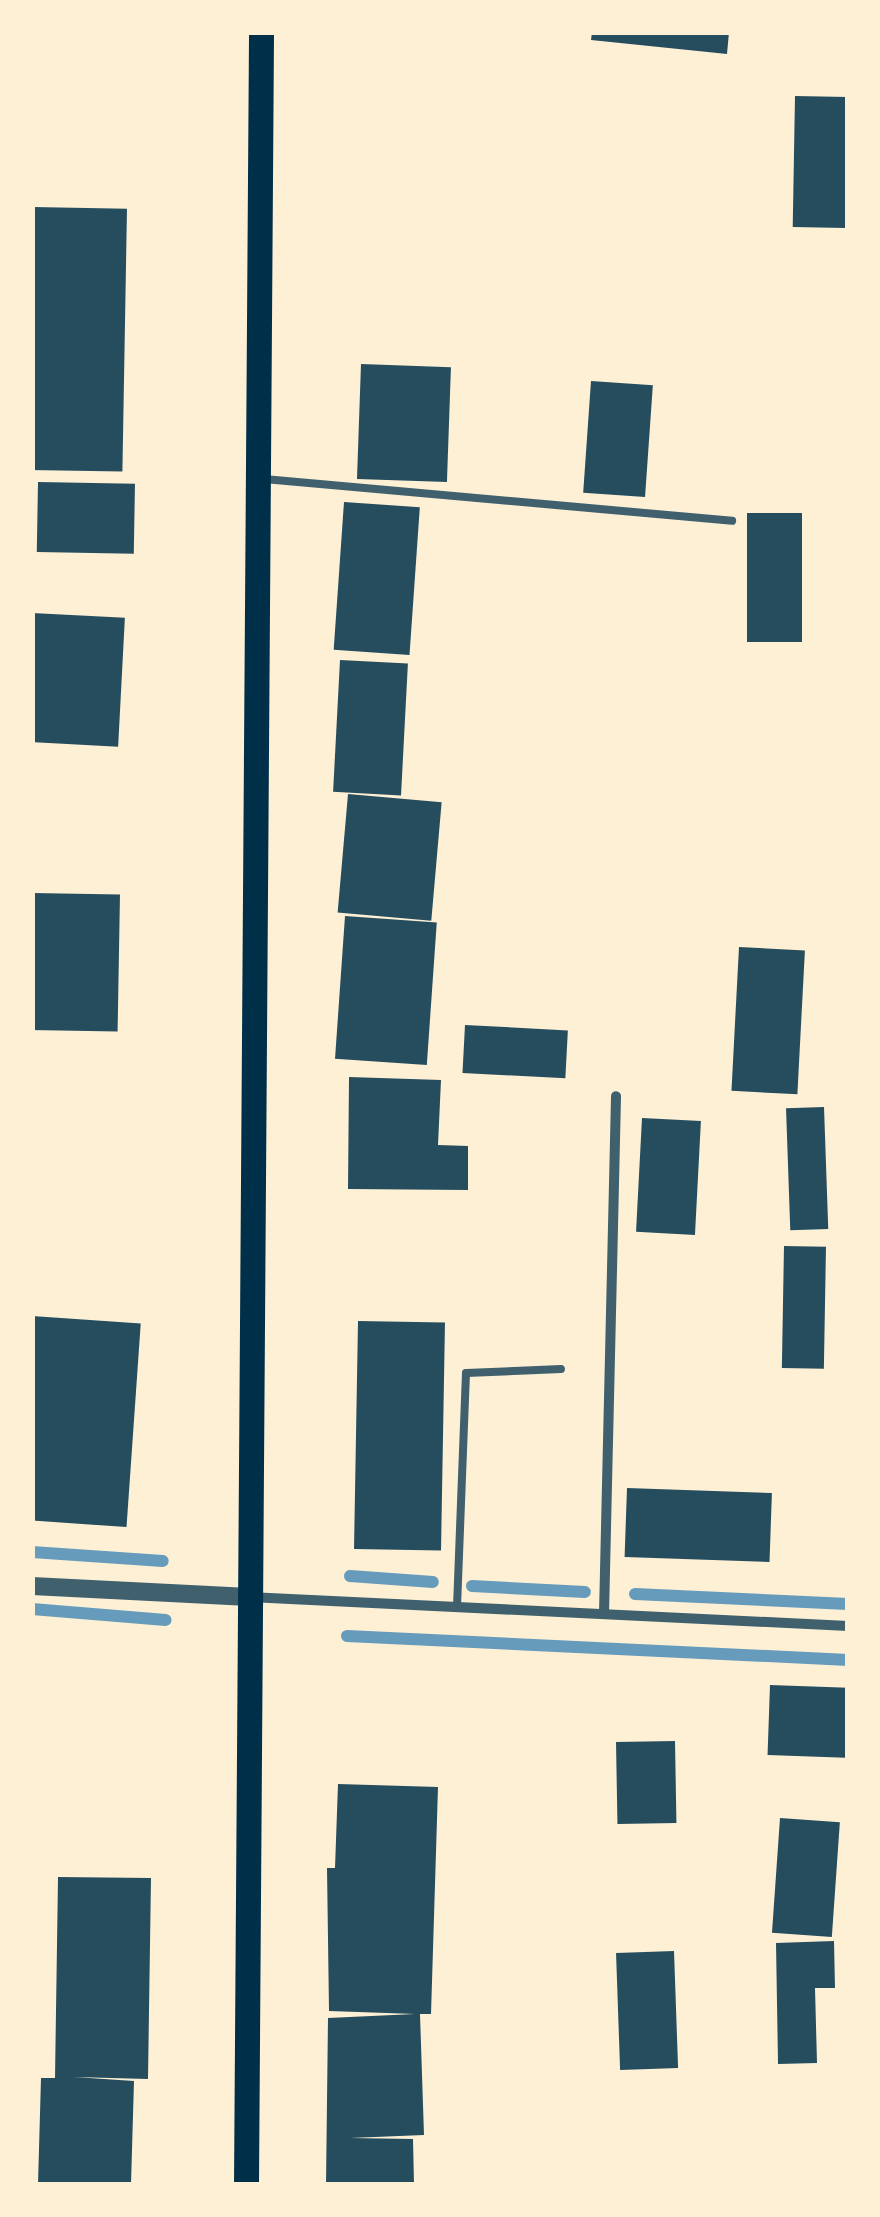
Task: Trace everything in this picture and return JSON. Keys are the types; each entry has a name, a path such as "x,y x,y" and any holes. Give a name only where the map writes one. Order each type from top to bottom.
{"main road":[{"path":"246,2184 262,32"}],"street":[{"path":"604,1614 616,1096"},
{"path":"32,1586 848,1626"}],"lane":[{"path":"256,478 732,521"},
{"path":"457,1606 466,1373 561,1370"}],"building":[{"path":"592,32 729,32 727,54 591,40"},
{"path":"795,96 848,97 846,228 793,227"},
{"path":"33,207 127,209 122,472 32,470"},
{"path":"361,364 451,367 447,482 357,479"},
{"path":"591,381 653,385 645,497 583,493"},
{"path":"38,482 135,484 134,554 37,552"},
{"path":"344,502 420,507 409,655 334,650"},
{"path":"747,513 802,513 802,642 747,642"},
{"path":"32,613 125,618 118,747 32,742"},
{"path":"340,660 408,664 401,795 333,792"},
{"path":"348,794 442,802 431,921 338,913"},
{"path":"32,893 120,895 118,1032 32,1030"},
{"path":"345,916 437,922 427,1065 335,1059"},
{"path":"739,947 805,950 797,1094 731,1091"},
{"path":"465,1025 568,1030 565,1078 462,1073"},
{"path":"349,1077 441,1080 438,1145 468,1146 468,1190 348,1189"},
{"path":"824,1107 828,1229 790,1230 786,1108"},
{"path":"642,1118 701,1121 695,1235 636,1232"},
{"path":"784,1246 826,1247 824,1369 782,1368"},
{"path":"32,1316 141,1324 127,1527 32,1520"},
{"path":"358,1321 445,1323 441,1550 354,1549"},
{"path":"627,1488 772,1493 770,1562 625,1557"},
{"path":"770,1685 848,1688 846,1758 768,1755"},
{"path":"675,1741 676,1823 617,1824 616,1742"},
{"path":"338,1784 438,1787 431,2014 420,2014 424,2135 350,2138 413,2139 414,2184 326,2184 328,2018 415,2014 329,2011 327,1868 335,1868"},
{"path":"780,1818 840,1822 832,1937 772,1933"},
{"path":"58,1877 151,1878 148,2079 74,2077 134,2081 131,2184 38,2184 41,2078 55,2078"},
{"path":"834,1941 835,1988 815,1988 817,2063 778,2064 776,1943"},
{"path":"674,1951 678,2068 620,2070 616,1953"}],"waterway":[{"path":"32,1552 163,1561"},
{"path":"350,1576 433,1582"},
{"path":"472,1586 585,1592"},
{"path":"635,1594 848,1604"},
{"path":"32,1609 166,1620"},
{"path":"347,1636 848,1660"}]}
